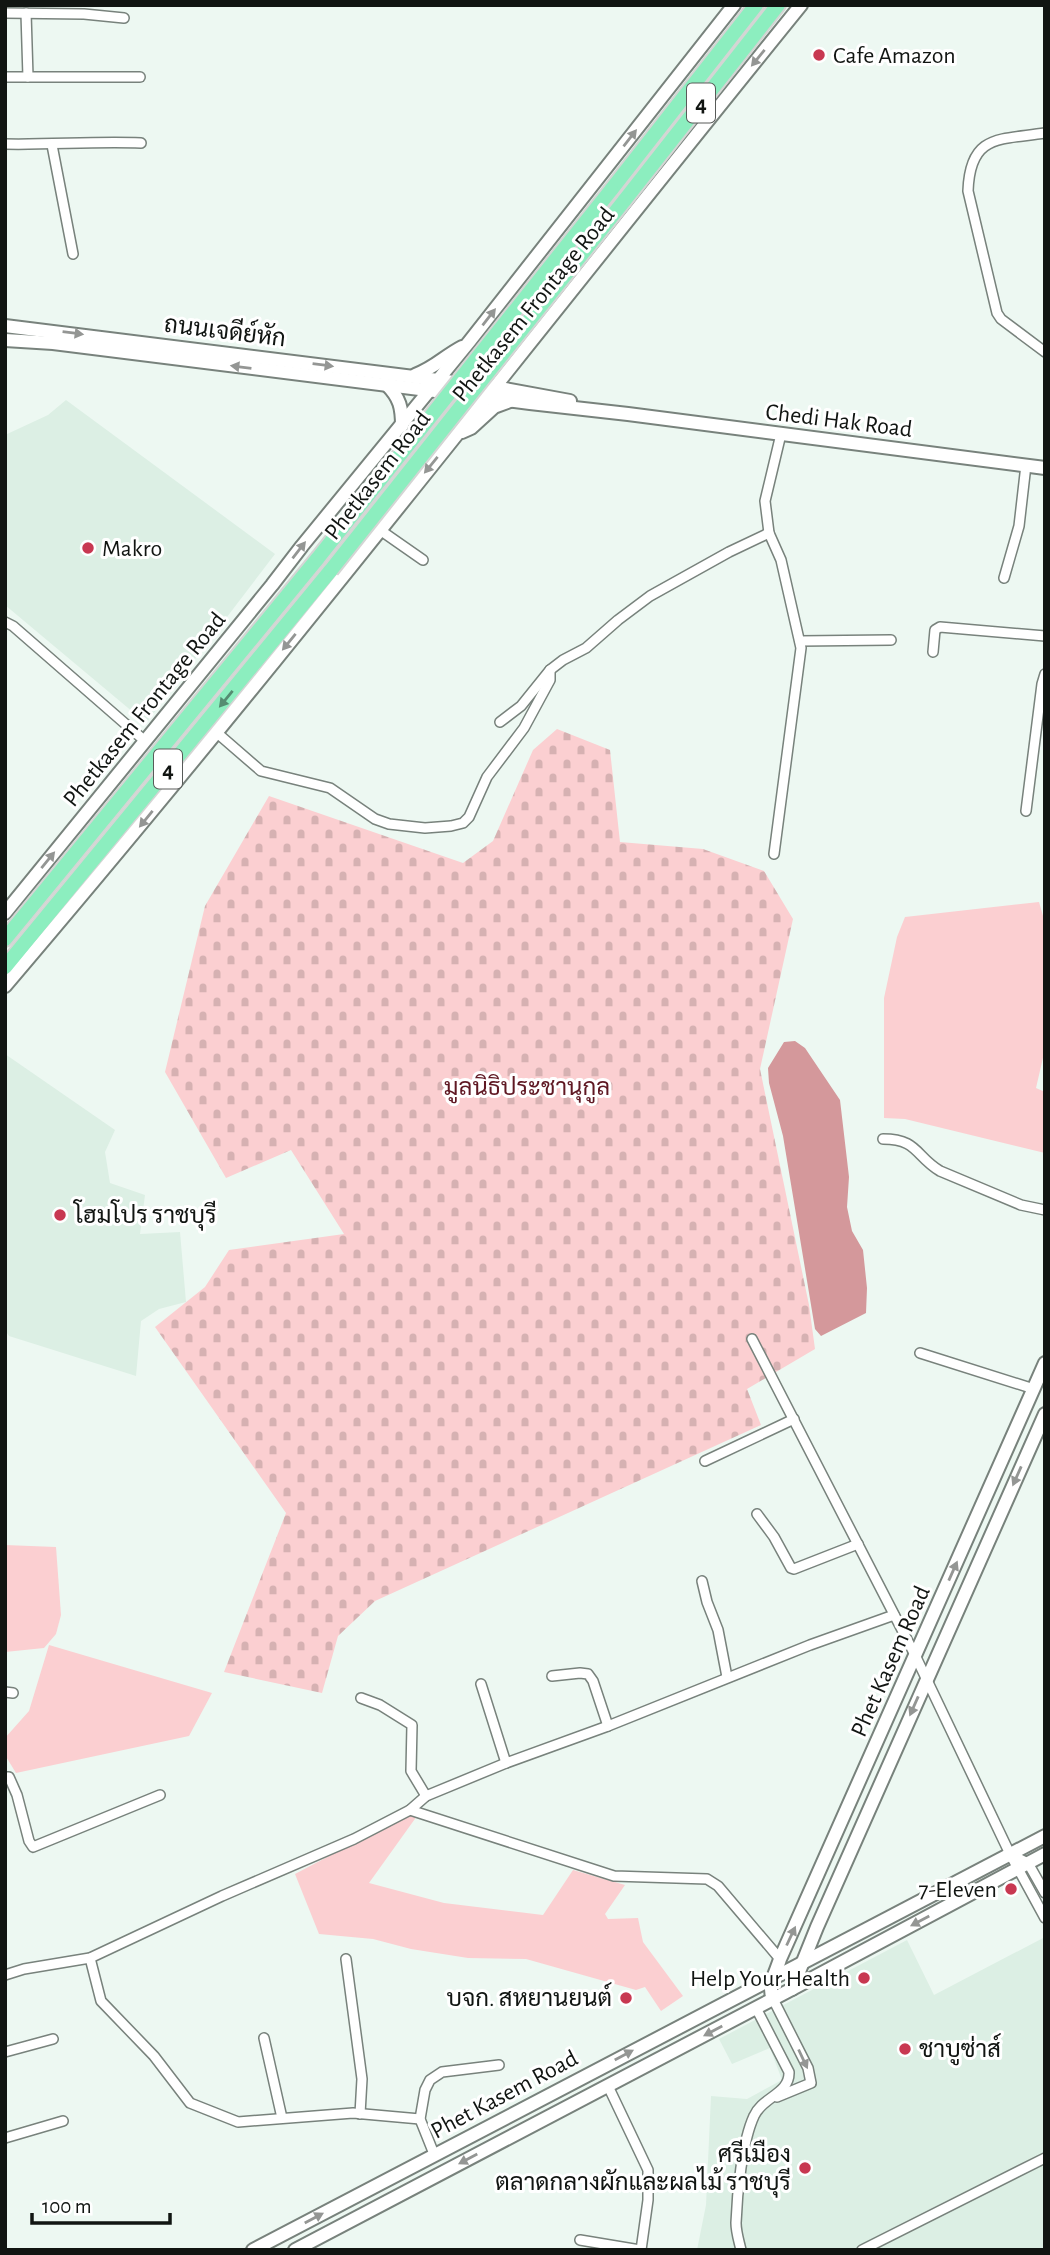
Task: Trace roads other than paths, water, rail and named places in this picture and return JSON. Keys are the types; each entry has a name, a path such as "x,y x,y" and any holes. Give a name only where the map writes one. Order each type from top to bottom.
{"highway":[{"name":"Phetkasem Road","path":"5,939 318,558 755,5"},
{"name":"Phetkasem Road","path":"5,967 331,570 778,5"}],"main road":[{"name":"Phetkasem Frontage Road","path":"5,913 431,390 734,5"},
{"name":"Phetkasem Frontage Road","path":"5,986 107,867 801,5"},
{"name":"ถนนเจดีย์หัก","path":"5,326 411,376 490,392"},
{"name":"ถนนเจดีย์หัก","path":"5,340 53,343 431,390 490,392"},
{"path":"411,376 438,365 449,354 469,342"},
{"path":"517,358 514,377 524,391"},
{"path":"387,385 401,404 402,426"},
{"name":"Chedi Hak Road","path":"490,392 524,391 628,414"},
{"name":"Chedi Hak Road","path":"490,392 511,401 1045,468"},
{"path":"455,435 471,428 494,407 511,401"},
{"name":"Phet Kasem Road","path":"295,2250 773,1999 770,1990 780,1959 1045,1363"},
{"name":"Phet Kasem Road","path":"792,1989 925,1681 1045,1414"},
{"path":"775,1975 1045,1836"},
{"path":"773,1999 1045,1854"},
{"name":"Phet Kasem Road","path":"253,2250 775,1975"}],"street":[{"path":"5,13 84,14 124,18"},
{"path":"26,13 28,77"},
{"path":"5,77 140,77"},
{"path":"1045,133 986,144 974,156 968,191 996,313 1045,352"},
{"path":"5,144 52,145 88,141 141,143"},
{"path":"52,145 73,254"},
{"path":"774,854 801,648 780,561 769,533 765,501 781,434"},
{"path":"1004,578 1019,526 1026,466"},
{"path":"380,530 424,560"},
{"path":"499,722 521,706 550,670 586,648 650,596 769,533"},
{"path":"5,622 13,626 145,741"},
{"path":"933,652 935,630 940,627 1045,636"},
{"path":"800,641 891,640"},
{"path":"216,732 261,771 330,788 375,819 388,824 425,828 451,826 463,823 469,817 487,777 524,728 550,680 550,670"},
{"path":"1026,811 1045,674"},
{"path":"883,1139 905,1141 940,1171 1021,1205 1045,1210"},
{"path":"752,1339 915,1655 925,1681 1010,1854 1023,1865 1045,1893"},
{"path":"920,1353 1034,1389"},
{"path":"705,1461 794,1419"},
{"path":"758,1514 774,1536 790,1567 794,1569 858,1544"},
{"path":"702,1581 718,1630 727,1678"},
{"path":"5,1975 90,1958 222,1896 354,1839 410,1810 426,1796 894,1615"},
{"path":"552,1676 588,1674 593,1681 608,1726"},
{"path":"481,1684 506,1763"},
{"path":"361,1698 380,1705 412,1725 411,1771 426,1796"},
{"path":"5,1777 9,1777 17,1795 33,1847 160,1795"},
{"path":"410,1810 614,1876 707,1879 718,1886 780,1959"},
{"path":"1023,1865 1045,1918"},
{"path":"90,1958 101,2001 154,2056 190,2103 238,2122 360,2114 420,2119"},
{"path":"346,1959 362,2079 360,2114"},
{"path":"772,2097 811,2083 808,2068 773,1999"},
{"path":"741,2250 736,2226 748,2133 759,2107 786,2086 789,2080 789,2071 756,2008"},
{"path":"264,2038 282,2118"},
{"path":"5,2052 53,2039"},
{"path":"434,2154 420,2119 425,2090 430,2080 442,2072 499,2065"},
{"path":"580,2240 641,2250 648,2200 648,2170 608,2086"},
{"path":"5,2138 63,2122"},
{"path":"862,2250 1045,2158"}],"place":[{"name":"Cafe Amazon","path":"819,55"},
{"name":"Makro","path":"88,548"},
{"name":"โฮมโปร ราชบุรี","path":"60,1215"},
{"name":"7-Eleven","path":"1011,1889"},
{"name":"Help Your Health","path":"864,1978"},
{"name":"บจก. สหยานยนต์","path":"626,1998"},
{"name":"ชาบูซ่าส์","path":"905,2049"},
{"name":"ศรีเมือง ตลาดกลางผักและผลไม้ ราชบุรี","path":"805,2168"}],"park label":[{"name":"มูลนิธิประชานุกูล","path":"527,1087"}]}
